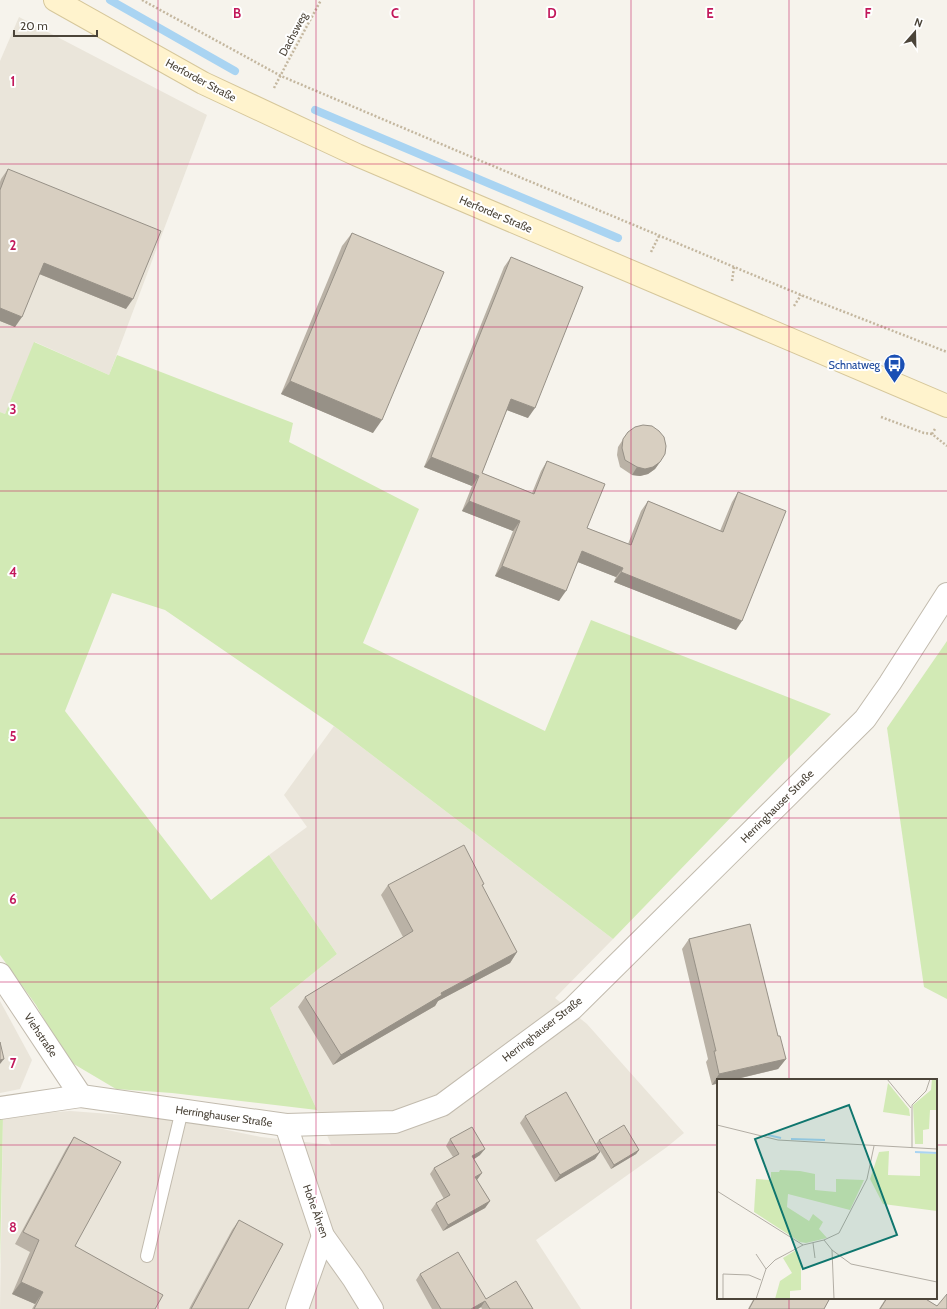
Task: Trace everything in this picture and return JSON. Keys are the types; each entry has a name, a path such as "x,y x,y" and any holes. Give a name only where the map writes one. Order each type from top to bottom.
{"main road":[{"name":"Herforder Straße","path":"55,0 203,83 358,155 947,406"}],"street":[{"name":"Herringhauser Straße","path":"0,1108 81,1096 286,1125 395,1122 442,1105 572,1009 865,719 947,594"},
{"name":"Viehstraße","path":"0,974 81,1096"},
{"name":"Hohe Ähren","path":"286,1125 323,1236 353,1278 372,1309"},
{"path":"298,1309 323,1236"}],"lane":[{"path":"147,1256 182,1110"}],"path":[{"path":"142,0 281,76 801,296 947,352"},
{"name":"Dachsweg","path":"281,76 321,0"},
{"path":"732,281 734,267"},
{"path":"794,306 801,296"},
{"path":"881,417 924,433 932,434 947,446"},
{"path":"932,434 936,428"}],"shaded area":[{"path":"19,17 207,115 109,375 35,342 5,414 0,412 0,61"},
{"path":"334,726 613,939 555,998 587,1024 684,1133 667,1147 536,1240 581,1309 0,1309 3,1116 70,1111 152,1117 203,1125 261,1137 331,1145 317,1110 270,1008 337,954 269,855 307,827 284,795"},
{"path":"0,1001 32,1060 20,1089 0,1093"}],"green space":[{"path":"34,342 109,375 117,355 293,423 289,442 419,509 363,643 545,731 591,620 831,714 613,939 334,726 165,610 112,593 65,711 211,900 269,855 337,954 270,1008 317,1110 172,1093 116,1089 67,1060 36,1005 0,955 0,412 5,414"},
{"path":"947,641 947,999 924,987 887,728"},
{"path":"3,1116 0,1265 0,1117"}],"building":[{"path":"8,169 161,231 133,299 44,263 22,317 0,308 0,190"},
{"path":"352,233 444,272 382,420 290,381"},
{"path":"511,257 583,287 535,408 511,399 482,473 534,494 547,461 605,484 587,528 631,545 648,501 723,532 738,492 786,511 742,621 621,572 623,568 582,551 566,591 502,566 520,521 469,501 479,476 431,457"},
{"path":"643,425 652,426 659,431 664,437 666,446 665,454 660,462 653,467 645,469 637,467 625,460 622,448 623,439 628,432 635,427"},
{"path":"464,845 484,884 482,885 517,952 441,993 442,995 341,1055 305,997 413,931 388,885"},
{"path":"750,924 778,1036 780,1036 786,1059 719,1074 714,1051 716,1051 689,939"},
{"path":"0,1042 4,1059 0,1060"},
{"path":"566,1092 600,1152 560,1175 525,1116"},
{"path":"624,1125 639,1150 614,1165 599,1140"},
{"path":"472,1127 485,1149 472,1156 482,1173 475,1177 490,1201 448,1225 436,1203 450,1195 434,1168 459,1154 450,1139"},
{"path":"74,1137 121,1162 75,1246 163,1295 155,1309 34,1309 43,1292 21,1282 39,1240 23,1232"},
{"path":"239,1220 283,1244 248,1309 191,1309"},
{"path":"458,1252 486,1299 516,1281 533,1309 490,1309 485,1301 471,1309 441,1309 420,1274"},
{"path":"947,1294 947,1309 880,1309 886,1299 926,1299 937,1306"},
{"path":"754,1299 829,1299 824,1309 749,1309"}],"waterway":[{"path":"110,0 235,71"},
{"path":"315,110 618,238"}],"place":[{"name":"Schnatweg","path":"895,384"}]}
